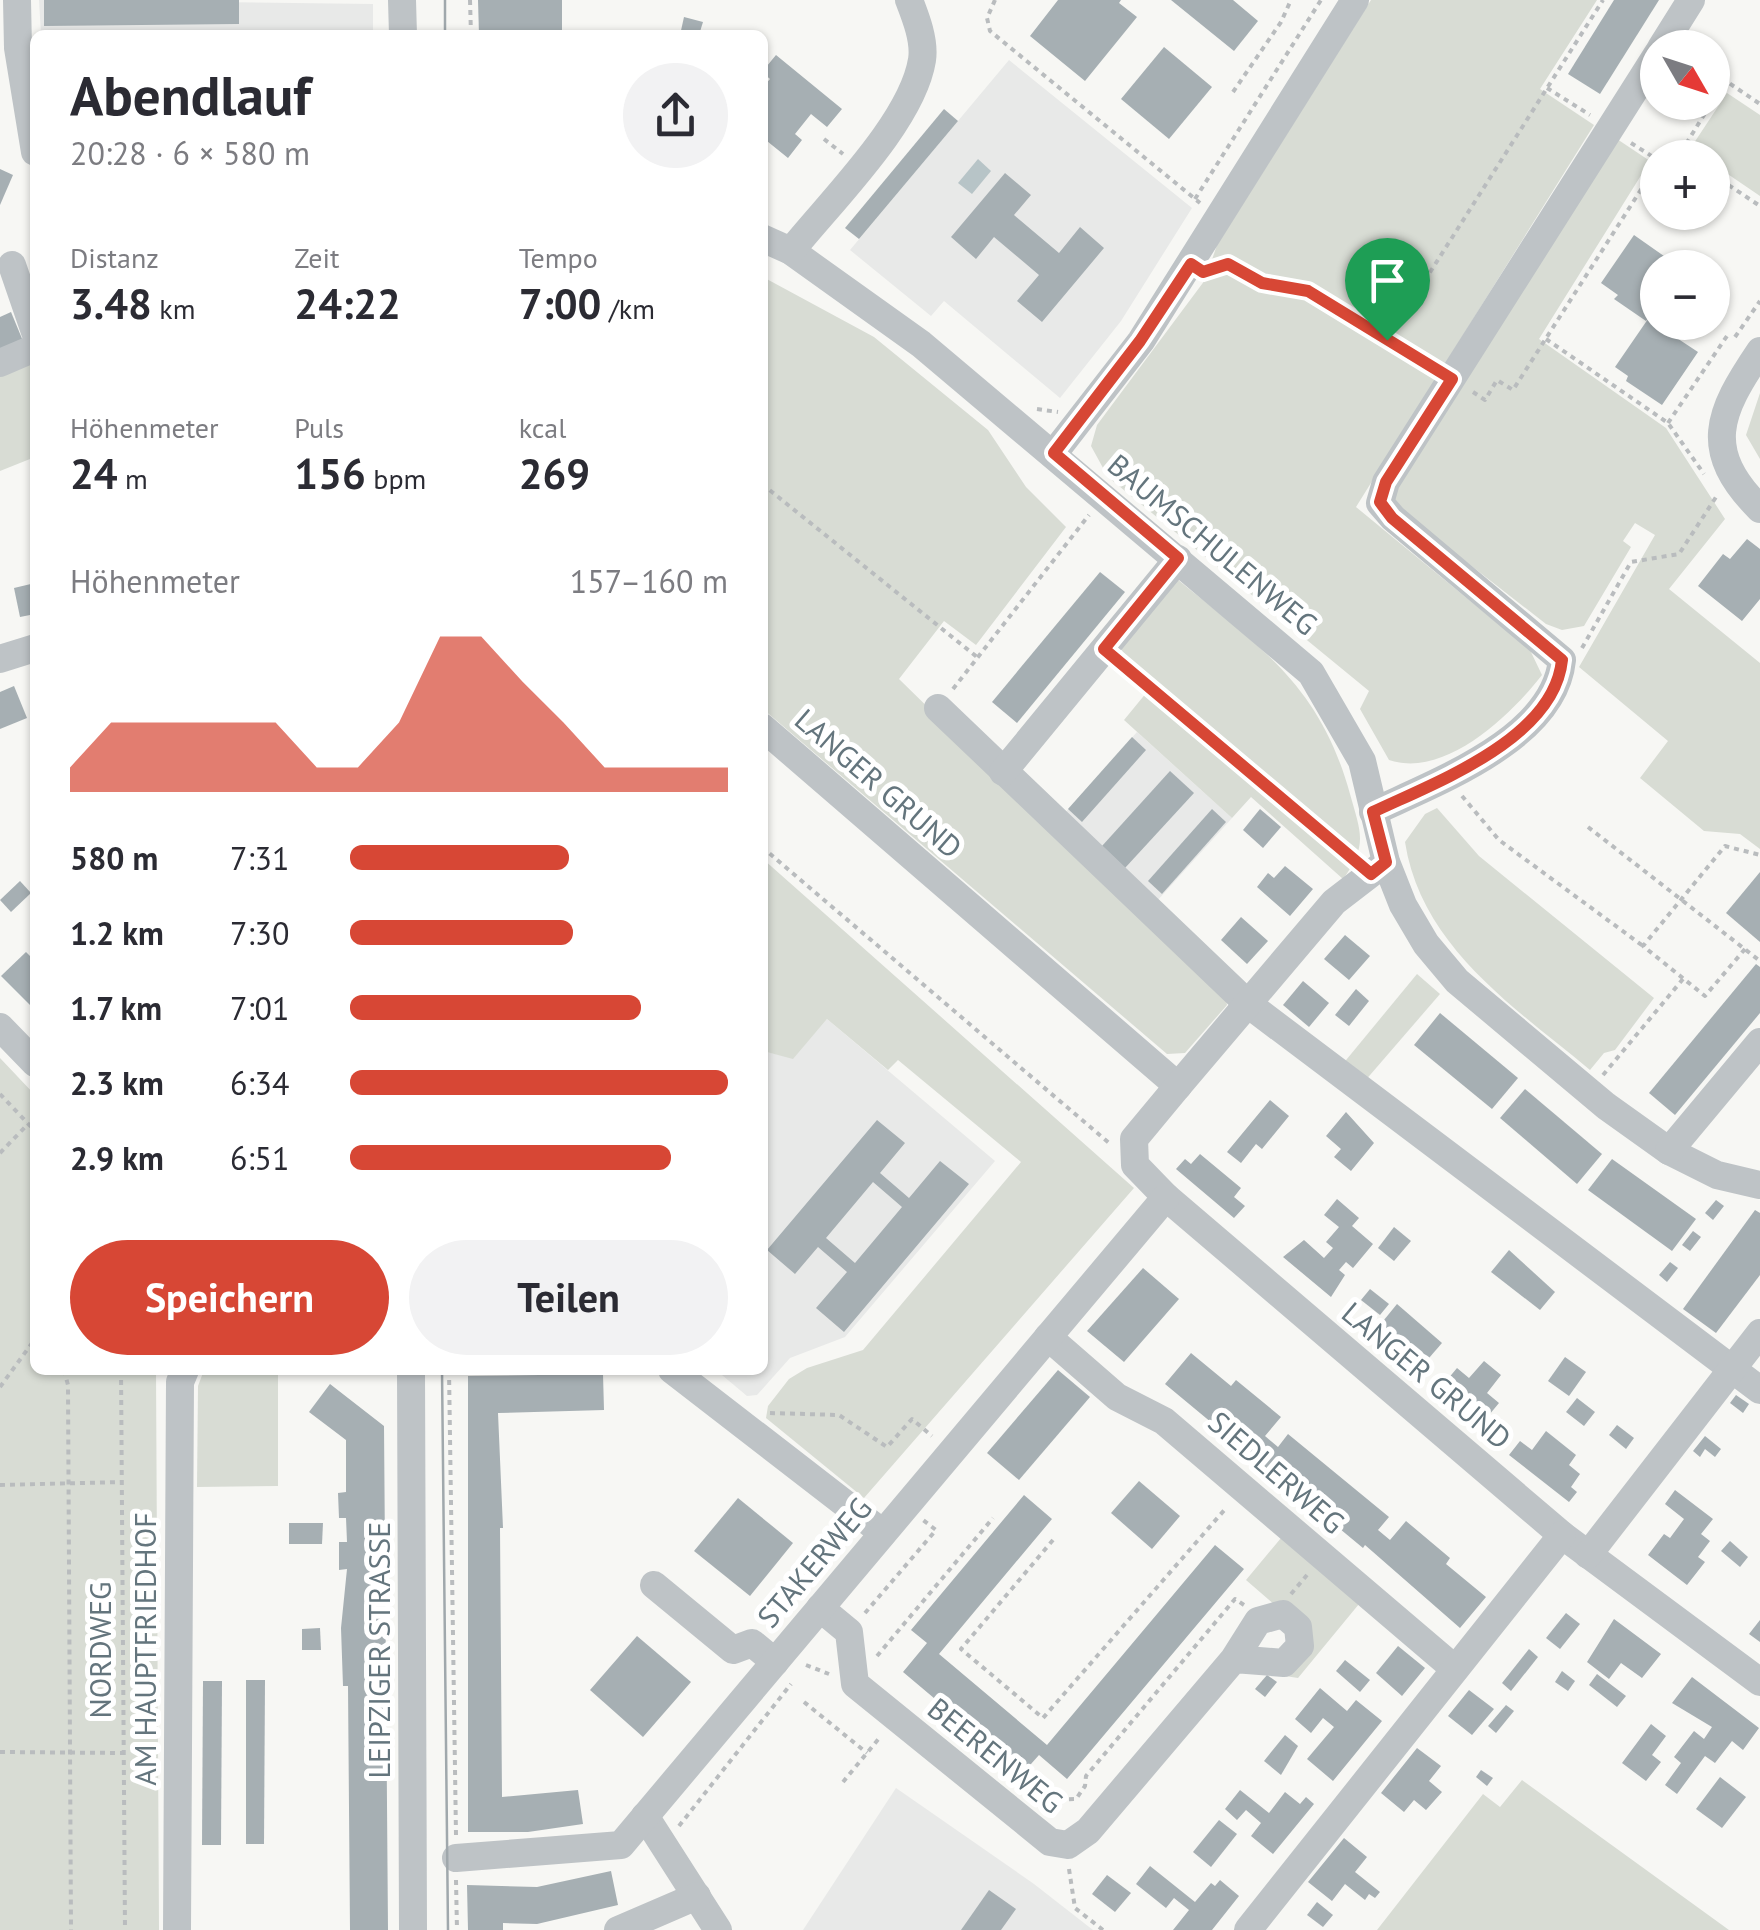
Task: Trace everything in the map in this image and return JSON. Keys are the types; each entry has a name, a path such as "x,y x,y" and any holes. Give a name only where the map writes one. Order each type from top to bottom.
{"street":[{"path":"17,0 18,48 30,121"},
{"path":"402,0 403,30"},
{"path":"791,251 892,123 916,84 923,56 909,0"},
{"path":"1054,453 1140,341 1356,0"},
{"path":"1672,30 1691,0"},
{"path":"1373,812 1493,752 1524,727 1559,686 1562,660 1392,518 1380,502 1386,482 1640,80"},
{"name":"BAUMSCHULENWEG","path":"768,241 791,251 920,344 1311,672 1362,762 1379,868 1418,931 1457,981 1589,1092 1669,1151 1718,1175 1760,1184"},
{"path":"16,263 30,312"},
{"path":"0,363 30,350"},
{"path":"1760,351 1724,412 1722,438 1733,482 1760,509"},
{"path":"1003,772 1178,558"},
{"path":"0,659 30,650"},
{"path":"938,708 1248,1004 1760,1390"},
{"name":"LANGER GRUND","path":"768,732 1178,1086"},
{"path":"1135,1165 1134,1139 1334,902 1379,868"},
{"path":"0,1027 30,1058"},
{"path":"1669,1151 1749,1076 1760,1042"},
{"name":"LANGER GRUND","path":"1135,1165 1166,1197 1562,1535 1760,1682"},
{"name":"STAKERWEG","path":"456,1858 621,1845 1166,1197"},
{"path":"1588,1555 1760,1333"},
{"name":"SIEDLERWEG","path":"1048,1337 1117,1396 1164,1420 1455,1669"},
{"name":"AM HAUPTFRIEDHOF","path":"177,1930 183,1375"},
{"name":"LEIPZIGER STRASSE","path":"411,1375 414,1930"},
{"path":"678,1375 883,1533"},
{"path":"1248,1930 1562,1535"},
{"path":"654,1586 733,1650 752,1643 775,1662"},
{"path":"820,1608 849,1632 854,1677"},
{"path":"1234,1659 1278,1664 1296,1654 1301,1638 1298,1626 1289,1617 1274,1613"},
{"name":"BEERENWEG","path":"854,1677 1050,1842 1068,1845 1088,1831 1234,1659 1258,1621 1274,1613"},
{"path":"645,1816 718,1930"},
{"path":"618,1930 697,1896"}],"path":[{"path":"470,0 470,30"},
{"path":"995,0 987,18 990,32 1207,209"},
{"path":"1232,92 1281,22 1291,0"},
{"path":"1195,199 1321,0"},
{"path":"1387,340 1603,0"},
{"path":"1730,84 1760,104"},
{"path":"1730,186 1760,206"},
{"path":"1191,264 1203,272 1228,264 1262,283 1308,291 1485,400 1497,380 1514,390 1640,192"},
{"path":"1735,336 1760,300"},
{"path":"1546,339 1668,423 1718,494 1679,554 1631,562 1578,654 1562,660"},
{"path":"1668,423 1724,340"},
{"path":"1030,408 1064,412"},
{"path":"768,489 977,657"},
{"path":"938,708 1104,496"},
{"path":"1104,649 1379,868"},
{"path":"1446,777 1500,840 1705,996 1745,949"},
{"path":"1588,827 1760,961"},
{"path":"1642,946 1726,846 1760,854"},
{"path":"768,852 1135,1165"},
{"path":"1589,1092 1683,978"},
{"path":"0,1094 28,1124 0,1153"},
{"path":"0,1387 30,1346"},
{"path":"65,1375 71,1930"},
{"name":"NORDWEG","path":"121,1375 125,1930"},
{"path":"450,1375 457,1930"},
{"path":"760,1404 770,1413 839,1415 886,1447 912,1419 951,1452"},
{"path":"0,1485 122,1482"},
{"path":"1053,1540 961,1649 1044,1718 1243,1488"},
{"path":"677,1828 808,1664 831,1675 854,1677 993,1518"},
{"path":"849,1632 936,1530"},
{"path":"1274,1613 1323,1556"},
{"path":"1022,1801 1076,1799 1086,1776 1235,1599"},
{"path":"804,1702 867,1752 843,1782"},
{"path":"0,1752 124,1753"},
{"path":"1068,1845 1075,1908 1103,1930"}],"shaded area":[{"path":"39,0 373,4 373,30 41,30"},
{"path":"1371,0 1597,0 1540,89 1594,125 1356,507 1530,650 1542,675 1513,708 1475,740 1432,760 1410,763 1389,760 1360,709 1369,691 1108,477 1091,446 1097,425 1205,280 1217,245"},
{"path":"1009,60 1192,208 1121,321 1060,398 944,301 931,316 850,250"},
{"path":"1730,95 1760,115 1760,196 1730,176 1730,140 1696,140 1709,120 1730,120"},
{"path":"1614,137 1640,154 1640,177 1539,339 1666,428 1725,519 1669,589 1760,663 1760,849 1740,834 1704,831 1640,778 1668,741 1579,667 1655,535 1635,523 1623,541 1631,547 1584,626 1562,630 1546,624 1396,507 1392,496"},
{"path":"978,159 991,171 972,194 958,183"},
{"path":"768,280 874,337 988,430 1026,487 1066,527 976,645 944,621 899,679 1226,999 1227,1005 1185,1053 1167,1054 768,713"},
{"path":"30,358 30,459 0,471 0,370"},
{"path":"1760,393 1760,459 1746,435"},
{"path":"1177,579 1283,671 1322,724 1337,756 1359,829 1356,857 1343,879 1251,797 1232,818 1124,720 1156,681 1124,657 1121,647"},
{"path":"1137,732 1232,818 1156,902 1064,814"},
{"path":"1437,808 1479,856 1654,998 1615,1050 1604,1053 1590,1070 1502,998 1451,943 1430,913 1414,879 1405,842 1425,814"},
{"path":"768,863 1134,1188 864,1498 766,1418 768,1406 789,1379 807,1368 863,1350 1021,1162 898,1060 888,1070 827,1019 793,1059 768,1052"},
{"path":"1417,974 1440,994 1364,1082 1342,1065"},
{"path":"827,1019 995,1161 845,1337 790,1358 757,1395 747,1396 722,1375 768,1375 768,1052 793,1058"},
{"path":"0,1058 30,1090 30,1375 156,1375 159,1930 0,1930"},
{"path":"202,1375 278,1375 278,1486 197,1487 198,1386"},
{"path":"1281,1538 1359,1604 1298,1678 1285,1676 1299,1666 1276,1606 1246,1580"},
{"path":"1522,1780 1729,1930 1377,1930 1483,1794 1500,1807"},
{"path":"896,1788 1034,1884 1093,1930 803,1930"}],"building":[{"path":"44,0 239,0 239,24 44,26"},
{"path":"478,0 562,0 562,30 479,30"},
{"path":"1058,0 1121,0 1119,3 1137,17 1085,81 1030,36"},
{"path":"1171,0 1233,0 1258,21 1234,51"},
{"path":"1614,0 1659,0 1600,94 1568,74"},
{"path":"684,17 703,22 701,30 681,30"},
{"path":"1164,47 1212,87 1169,139 1121,99"},
{"path":"776,55 842,109 827,127 811,114 795,134 802,140 788,158 768,142 768,65"},
{"path":"944,109 958,121 859,239 845,228"},
{"path":"0,169 13,175 0,205"},
{"path":"1005,173 1031,195 1014,215 1059,253 1080,227 1104,248 1042,322 1017,301 1039,275 994,237 976,259 951,237"},
{"path":"1634,235 1655,250 1640,250 1640,317 1614,299 1618,295 1601,283"},
{"path":"11,312 23,341 0,350 0,317"},
{"path":"1640,331 1640,340 1680,340 1698,352 1662,405 1626,381 1628,376 1615,367"},
{"path":"1747,539 1760,549 1760,599 1742,621 1698,586 1723,554 1730,559"},
{"path":"1100,572 1125,592 1017,723 992,702"},
{"path":"30,584 30,615 20,617 14,588"},
{"path":"14,686 27,718 0,729 0,692"},
{"path":"1132,737 1146,750 1082,822 1068,809"},
{"path":"1170,771 1194,793 1125,868 1102,846"},
{"path":"1212,809 1226,822 1162,894 1148,881"},
{"path":"1260,809 1281,827 1263,848 1243,830"},
{"path":"1285,866 1313,889 1290,916 1257,887 1268,873 1274,878"},
{"path":"1760,872 1760,942 1726,913"},
{"path":"20,881 30,892 11,912 0,900"},
{"path":"1241,917 1268,941 1247,964 1221,940"},
{"path":"1345,935 1370,956 1349,980 1324,959"},
{"path":"26,952 30,956 30,1005 1,976"},
{"path":"1756,964 1760,967 1760,1013 1675,1115 1649,1093"},
{"path":"1303,981 1329,1003 1309,1027 1283,1005"},
{"path":"1356,989 1369,1001 1349,1026 1335,1015"},
{"path":"1440,1013 1518,1078 1492,1109 1414,1045"},
{"path":"1525,1089 1602,1154 1577,1184 1500,1118"},
{"path":"1270,1100 1289,1116 1262,1149 1256,1144 1241,1163 1227,1152"},
{"path":"1346,1112 1374,1143 1351,1171 1334,1157 1341,1149 1326,1136"},
{"path":"877,1120 905,1143 880,1173 909,1198 940,1161 969,1184 844,1332 816,1308 847,1272 818,1247 795,1274 768,1249","holes":["873,1182 902,1207 855,1263 826,1238"]},
{"path":"1200,1154 1241,1188 1234,1197 1245,1206 1234,1218 1176,1169 1185,1159 1191,1164"},
{"path":"1612,1159 1696,1219 1672,1251 1588,1190"},
{"path":"1337,1199 1359,1218 1352,1226 1373,1244 1353,1268 1346,1262 1339,1270 1345,1275 1331,1297 1283,1257 1304,1240 1324,1258 1333,1248 1326,1242 1339,1227 1324,1215"},
{"path":"1716,1200 1724,1206 1713,1220 1705,1213"},
{"path":"1755,1210 1760,1213 1760,1275 1716,1333 1683,1309"},
{"path":"1394,1227 1411,1241 1394,1261 1378,1248"},
{"path":"1693,1231 1701,1237 1690,1251 1682,1245"},
{"path":"1509,1250 1555,1292 1540,1310 1491,1272"},
{"path":"1670,1262 1678,1268 1667,1282 1659,1275"},
{"path":"1143,1268 1179,1299 1124,1362 1087,1331"},
{"path":"1370,1289 1389,1304 1380,1315 1361,1300"},
{"path":"1397,1304 1442,1343 1416,1373 1375,1331"},
{"path":"1191,1353 1231,1386 1236,1380 1281,1417 1265,1436 1278,1447 1288,1434 1389,1517 1378,1530 1390,1540 1406,1521 1450,1558 1446,1564 1486,1597 1460,1628 1365,1545 1363,1548 1165,1384"},
{"path":"1565,1357 1586,1372 1569,1396 1548,1381"},
{"path":"1484,1361 1501,1375 1487,1393 1499,1403 1489,1415 1494,1420 1486,1430 1433,1386 1441,1376 1447,1380 1457,1368 1469,1378"},
{"path":"1058,1370 1090,1397 1019,1480 987,1453"},
{"path":"603,1375 604,1410 498,1413 503,1528 502,1797 578,1790 583,1824 528,1832 468,1832 468,1376"},
{"path":"330,1384 384,1426 388,1930 350,1930 348,1686 343,1686 341,1628 347,1569 339,1570 339,1542 347,1542 346,1518 339,1518 338,1493 346,1492 346,1440 309,1412"},
{"path":"1736,1395 1749,1404 1743,1413 1730,1403"},
{"path":"1577,1398 1595,1412 1584,1426 1566,1412"},
{"path":"1617,1425 1634,1438 1626,1449 1609,1435"},
{"path":"1546,1431 1576,1455 1569,1465 1580,1474 1571,1487 1577,1492 1569,1502 1509,1455 1520,1441 1532,1450"},
{"path":"1705,1436 1721,1449 1715,1457 1705,1449 1700,1457 1693,1451"},
{"path":"1139,1481 1180,1516 1152,1549 1111,1513"},
{"path":"1675,1490 1713,1519 1701,1534 1710,1541 1698,1557 1705,1562 1687,1585 1648,1555 1664,1534 1670,1538 1684,1519 1665,1504"},
{"path":"1024,1495 1052,1519 939,1654 1047,1745 1215,1545 1244,1569 1067,1779 1039,1755 1023,1773 903,1672 927,1643 911,1630"},
{"path":"738,1498 793,1543 750,1596 694,1551"},
{"path":"289,1523 323,1523 322,1544 289,1544"},
{"path":"1730,1541 1748,1557 1740,1567 1721,1551"},
{"path":"1566,1613 1580,1624 1560,1649 1546,1638"},
{"path":"1614,1619 1661,1654 1642,1678 1621,1663 1609,1679 1587,1662"},
{"path":"1760,1620 1760,1642 1749,1634"},
{"path":"320,1628 321,1650 302,1650 302,1629"},
{"path":"637,1636 691,1682 643,1737 590,1690"},
{"path":"1398,1646 1425,1668 1402,1696 1376,1673"},
{"path":"1529,1649 1538,1657 1511,1691 1502,1683"},
{"path":"1345,1660 1370,1680 1360,1692 1336,1671"},
{"path":"1562,1671 1575,1681 1568,1691 1555,1682"},
{"path":"1597,1674 1626,1696 1617,1707 1589,1685"},
{"path":"1267,1675 1277,1682 1265,1697 1255,1689"},
{"path":"1692,1677 1759,1728 1743,1750 1732,1741 1715,1763 1705,1756 1677,1794 1665,1785 1681,1763 1674,1757 1694,1731 1704,1739 1712,1727 1672,1703"},
{"path":"246,1680 265,1680 264,1844 246,1844"},
{"path":"203,1681 222,1681 221,1845 202,1845"},
{"path":"1320,1688 1347,1711 1356,1700 1382,1721 1333,1781 1307,1759 1334,1727 1323,1718 1311,1733 1295,1719"},
{"path":"1469,1690 1494,1709 1472,1735 1448,1716"},
{"path":"1506,1705 1514,1711 1496,1733 1488,1726"},
{"path":"1651,1724 1666,1736 1652,1755 1661,1762 1646,1781 1622,1763"},
{"path":"1285,1735 1298,1746 1281,1775 1264,1761"},
{"path":"1417,1748 1441,1766 1429,1781 1442,1792 1426,1810 1414,1800 1404,1812 1381,1793"},
{"path":"1481,1770 1493,1778 1487,1786 1476,1777"},
{"path":"1720,1777 1746,1797 1722,1828 1696,1809"},
{"path":"1240,1790 1269,1813 1285,1792 1300,1804 1306,1797 1314,1804 1273,1854 1251,1836 1261,1823 1246,1810 1237,1820 1225,1809"},
{"path":"1219,1820 1237,1834 1211,1867 1193,1852"},
{"path":"1344,1838 1367,1857 1355,1872 1380,1892 1375,1898 1369,1894 1365,1900 1345,1884 1332,1901 1308,1882"},
{"path":"1150,1866 1195,1902 1211,1883 1215,1886 1220,1880 1239,1896 1212,1930 1173,1930 1189,1910 1174,1898 1166,1908 1136,1884"},
{"path":"611,1871 618,1905 537,1924 503,1923 503,1930 468,1930 467,1885 537,1887"},
{"path":"1107,1875 1131,1893 1115,1912 1092,1894"},
{"path":"989,1890 1016,1909 1001,1930 961,1930"},
{"path":"1317,1902 1333,1915 1323,1927 1307,1915"}],"tram line":[{"path":"445,0 445,30"},
{"path":"442,1375 448,1930"}],"route":[{"path":"1191,264 1203,272 1228,264 1262,283 1308,291 1387,340 1452,379 1386,482 1380,502 1392,518 1562,660 1559,686 1524,727 1493,752 1373,812 1386,862 1371,874 1104,649 1178,558 1054,453 1140,341 1191,264"}]}
